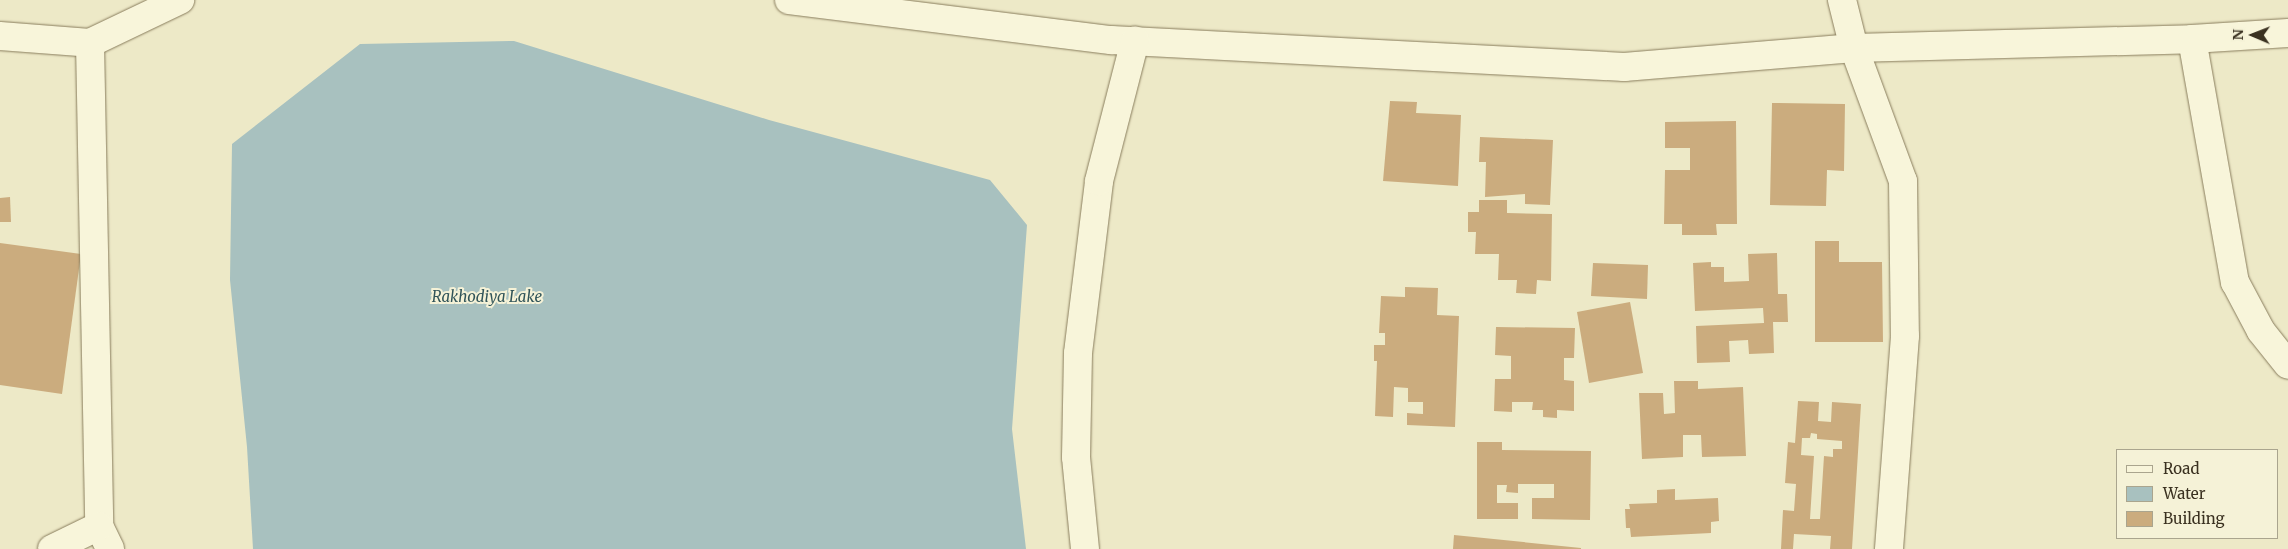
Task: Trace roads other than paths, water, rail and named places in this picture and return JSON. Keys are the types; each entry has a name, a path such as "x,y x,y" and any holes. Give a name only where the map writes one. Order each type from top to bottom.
{"street":[{"path":"0,36 90,43 180,0"},
{"path":"789,0 1135,41 1624,67 1854,48 2192,39 2288,33"},
{"path":"1842,0 1854,48 1903,181 1905,336 1889,549"},
{"path":"2192,39 2235,282 2261,331 2288,365"},
{"path":"1085,549 1076,457 1078,353 1099,182 1135,41"},
{"path":"52,549 105,538 90,43"},
{"path":"2261,331 2288,332"}],"water":[{"name":"Rakhodiya Lake","path":"514,41 769,120 990,180 1027,225 1012,429 1026,549 253,549 247,447 230,280 232,144 360,44"}]}
